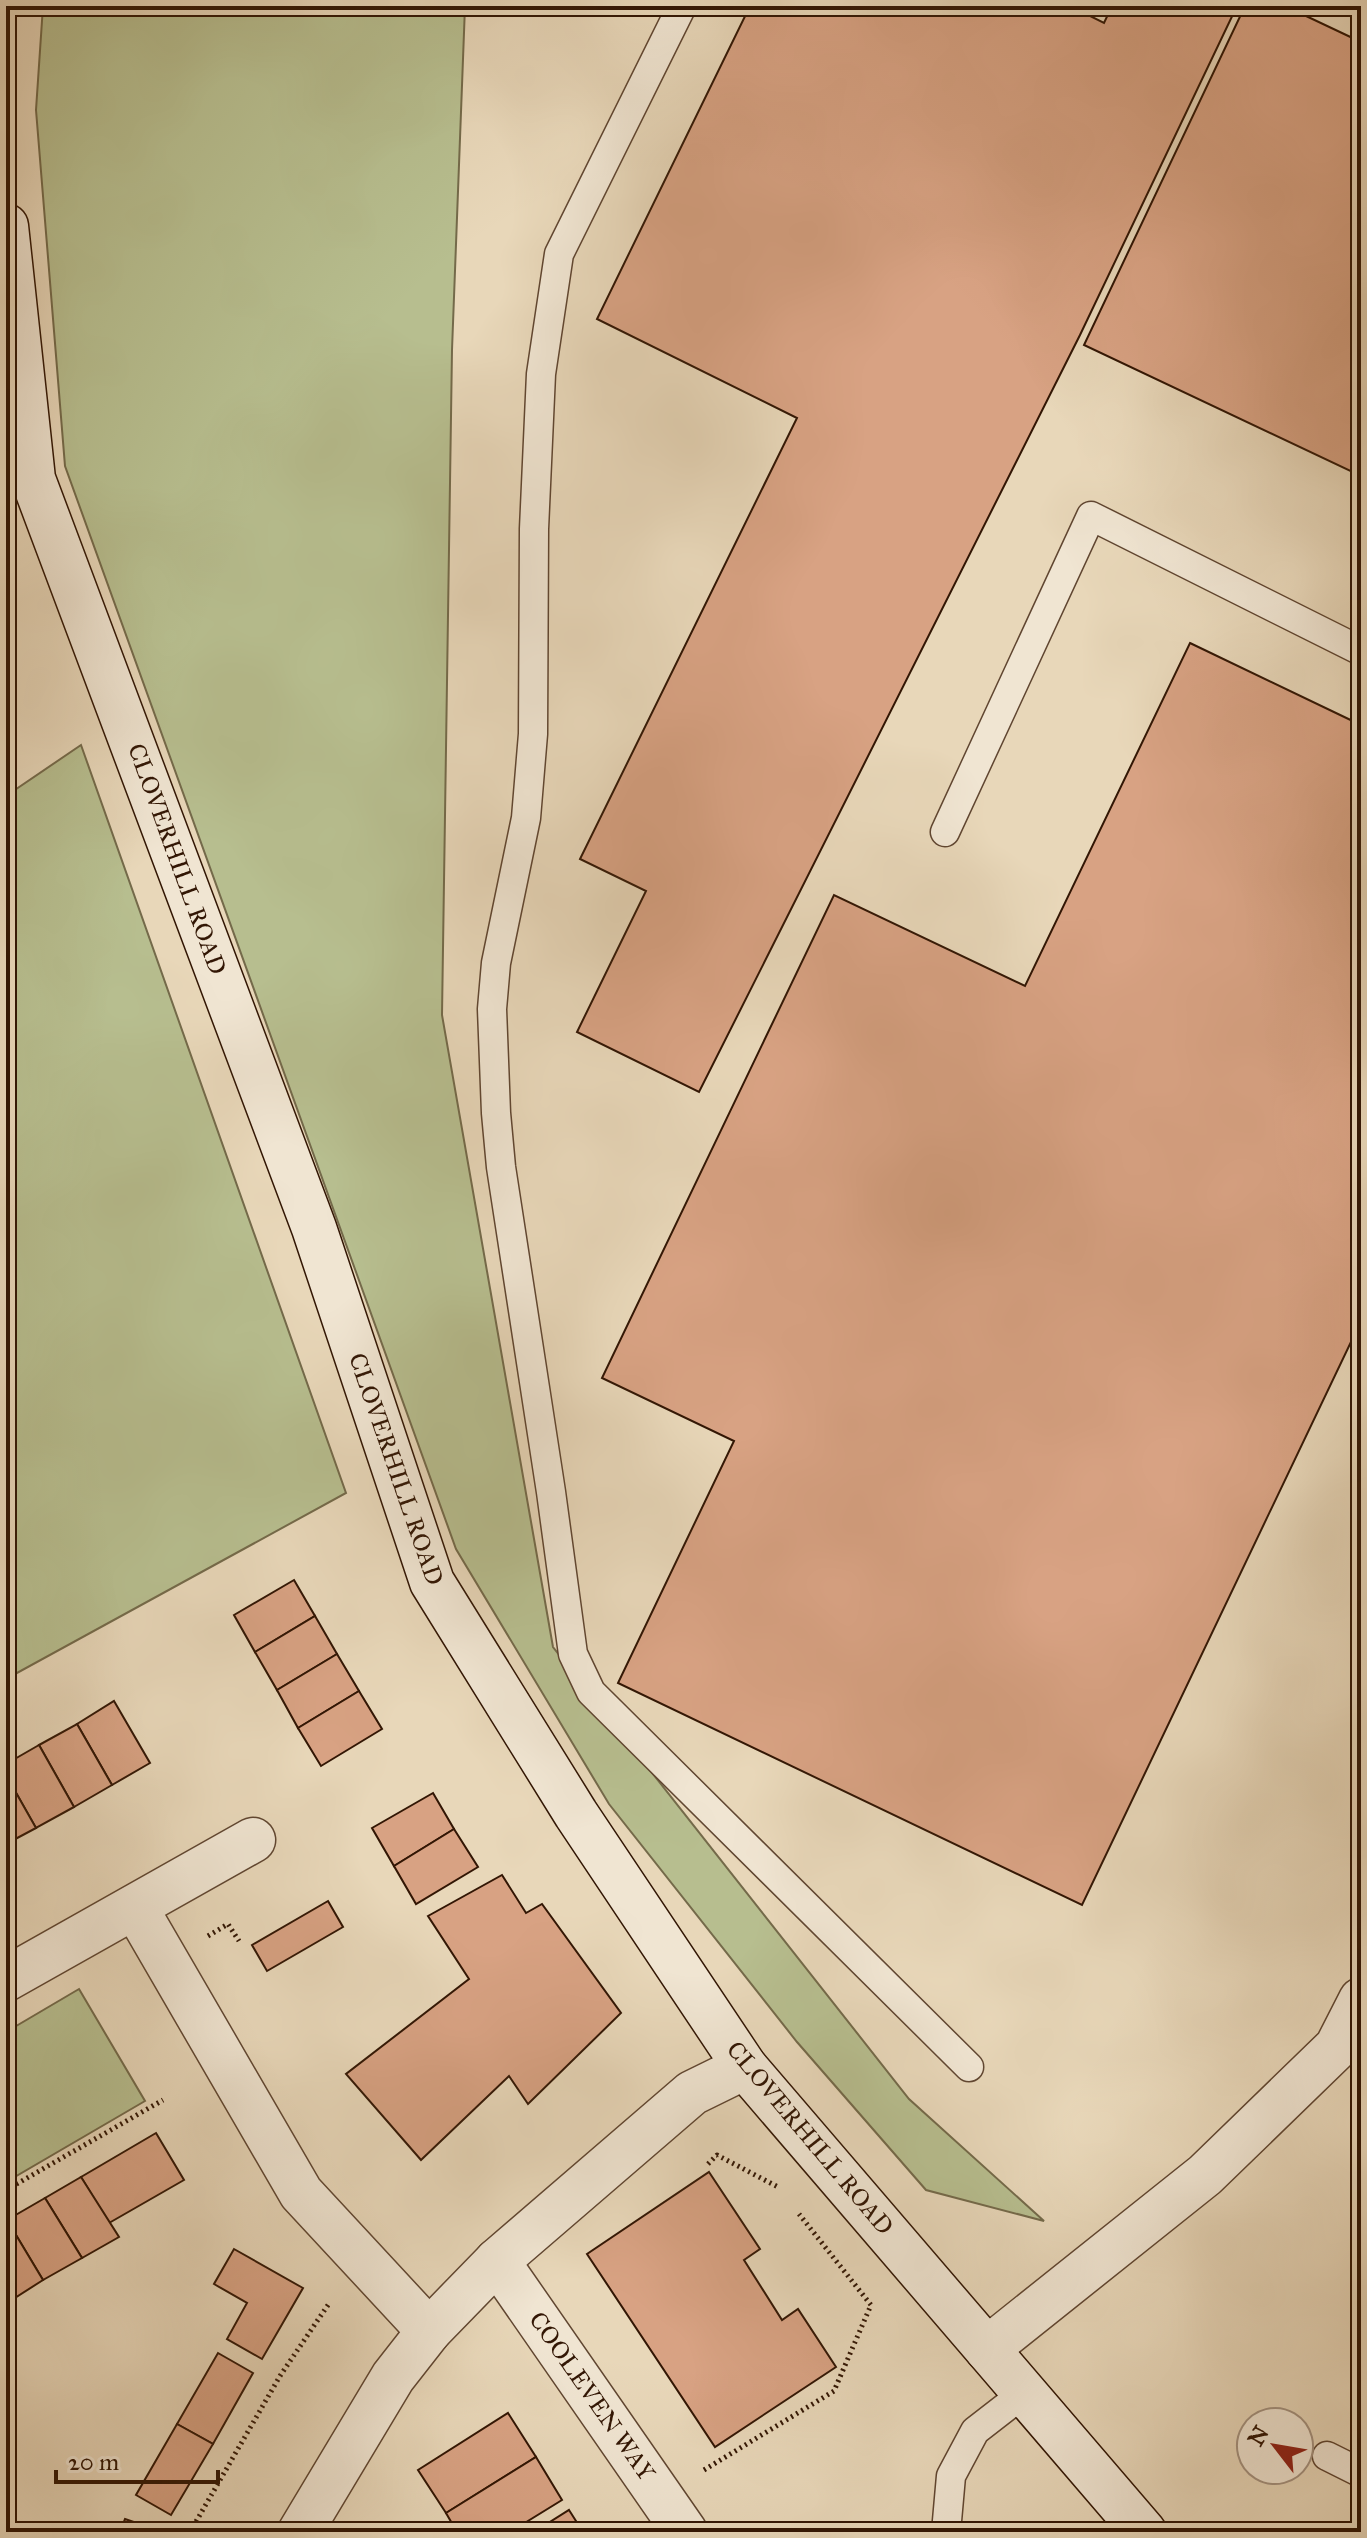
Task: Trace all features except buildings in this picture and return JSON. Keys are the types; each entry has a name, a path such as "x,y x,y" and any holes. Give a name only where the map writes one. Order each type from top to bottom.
{"street":[{"name":"CLOVERHILL ROAD","path":"6,226 33,479 314,1228 432,1582 576,1814 745,2067 1144,2532"},
{"path":"6,1979 253,1840"},
{"path":"135,1907 301,2193 429,2331"},
{"path":"987,2349 1205,2175 1337,2047 1361,2000"},
{"path":"300,2532 393,2377 429,2331 497,2261 692,2093 745,2067"},
{"name":"COOLEVEN WAY","path":"497,2261 685,2532"}],"lane":[{"path":"682,6 559,254 555,275 541,374 534,529 533,734 526,818 496,963 492,1009 501,1167 573,1654 580,1673 591,1692 969,2067"},
{"path":"945,832 1091,516 1361,651"},
{"path":"946,2532 951,2476 975,2431 1024,2393"},
{"path":"1327,2456 1361,2473"}],"path":[{"path":"197,1943 228,1924 239,1941"},
{"path":"6,2190 163,2100"},
{"path":"708,2164 717,2155 778,2187 788,2199"},
{"path":"700,2473 834,2391 871,2305 797,2211"},
{"path":"190,2532 280,2376 330,2302"}],"green space":[{"path":"43,6 465,6 452,350 442,1015 553,1647 909,2099 1044,2221 926,2190 797,2042 609,1804 456,1549 65,466 36,110"},
{"path":"81,745 346,1493 6,1679 6,796"},
{"path":"79,1989 145,2101 6,2182 6,2032"}]}
